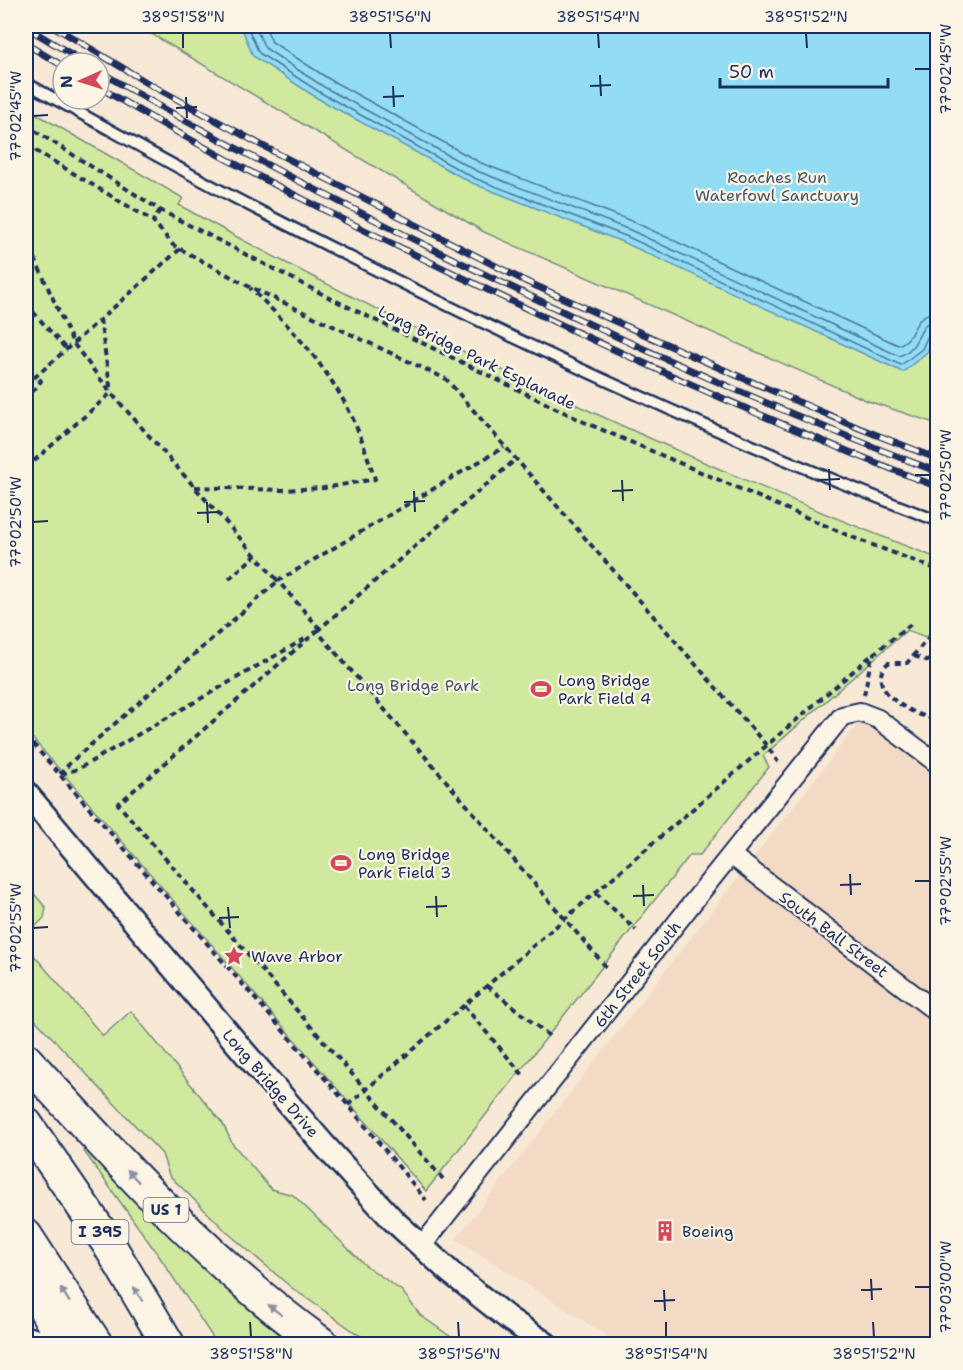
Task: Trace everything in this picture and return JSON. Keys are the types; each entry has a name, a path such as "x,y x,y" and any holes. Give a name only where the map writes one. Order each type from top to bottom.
{"highway":[{"name":"US 1","path":"26,1060 197,1241 261,1298 322,1344"},
{"name":"I 395","path":"26,1124 108,1243 168,1344"},
{"path":"26,1236 96,1344"},
{"path":"26,1276 65,1344"},
{"path":"26,1342 30,1344"}],"street":[{"path":"862,705 938,764"},
{"name":"6th Street South","path":"421,1247 838,721 862,705"},
{"name":"Long Bridge Drive","path":"26,793 324,1145 393,1220 421,1247 509,1319 546,1344"},
{"name":"South Ball Street","path":"731,855 938,1013"}],"lane":[{"path":"26,33 36,26"},
{"path":"26,83 233,197 410,287 724,435 938,521"}],"path":[{"name":"Long Bridge Park Esplanade","path":"26,125 160,210 330,298 584,422 841,532 938,570"},
{"path":"26,145 153,221 173,245 248,286 446,379 768,746 778,762"},
{"path":"153,221 160,210"},
{"path":"26,239 73,343 111,393 256,555 607,968"},
{"path":"26,385 180,248"},
{"path":"195,487 282,490 324,488 375,479 362,442 342,398 294,331 248,286"},
{"path":"26,304 66,349"},
{"path":"100,319 111,393"},
{"path":"26,400 40,381 36,376"},
{"path":"26,468 111,393"},
{"path":"60,774 278,581 504,447"},
{"path":"443,1179 118,804 515,460"},
{"path":"229,579 256,555"},
{"path":"348,1105 368,1091 564,918 911,624"},
{"path":"938,629 908,663 903,665 888,663 882,669 882,683 893,699 908,710 925,718 938,719"},
{"path":"60,774 78,769 319,630"},
{"path":"862,705 872,655"},
{"path":"914,656 938,664"},
{"path":"26,736 348,1105 426,1200"},
{"path":"596,893 636,930"},
{"path":"487,986 552,1038"},
{"path":"464,1005 523,1075"}],"shaded area":[{"path":"861,720 937,779 937,1344 620,1344 456,1239"}],"green space":[{"name":"Roaches Run Waterfowl Sanctuary","path":"138,26 937,26 937,424 868,401 484,232"},
{"name":"Long Bridge Park","path":"26,108 183,198 179,205 214,225 396,318 584,409 701,461 937,558 937,638 933,636 931,639 907,630 763,756 769,767 700,855 690,855 426,1191 26,731"},
{"path":"26,884 46,908 44,918 26,936"},
{"path":"26,946 103,1036 131,1011 223,1124 232,1143 271,1189 293,1195 365,1265 402,1291 420,1315 461,1344 375,1344 292,1288 229,1234 169,1175 162,1154 26,1010"},
{"path":"88,1146 302,1344 217,1344 161,1259 83,1150"}],"water":[{"name":"Roaches Run Waterfowl Sanctuary","path":"241,26 937,26 937,333 927,352 903,372 625,243 472,183 317,98 253,56"}],"railway":[{"path":"53,26 151,85 263,146 525,281 722,369 938,459"},
{"path":"26,27 66,51"},
{"path":"26,44 51,59"},
{"path":"111,78 262,162 491,278 617,337 808,421 938,472"},
{"path":"111,94 275,185 514,303 754,412 938,487"}],"place":[{"name":"Long Bridge Park Field 4","path":"541,689"},
{"name":"Long Bridge Park Field 3","path":"341,863"},
{"name":"Wave Arbor","path":"234,956"},
{"name":"Boeing","path":"665,1231"}]}
